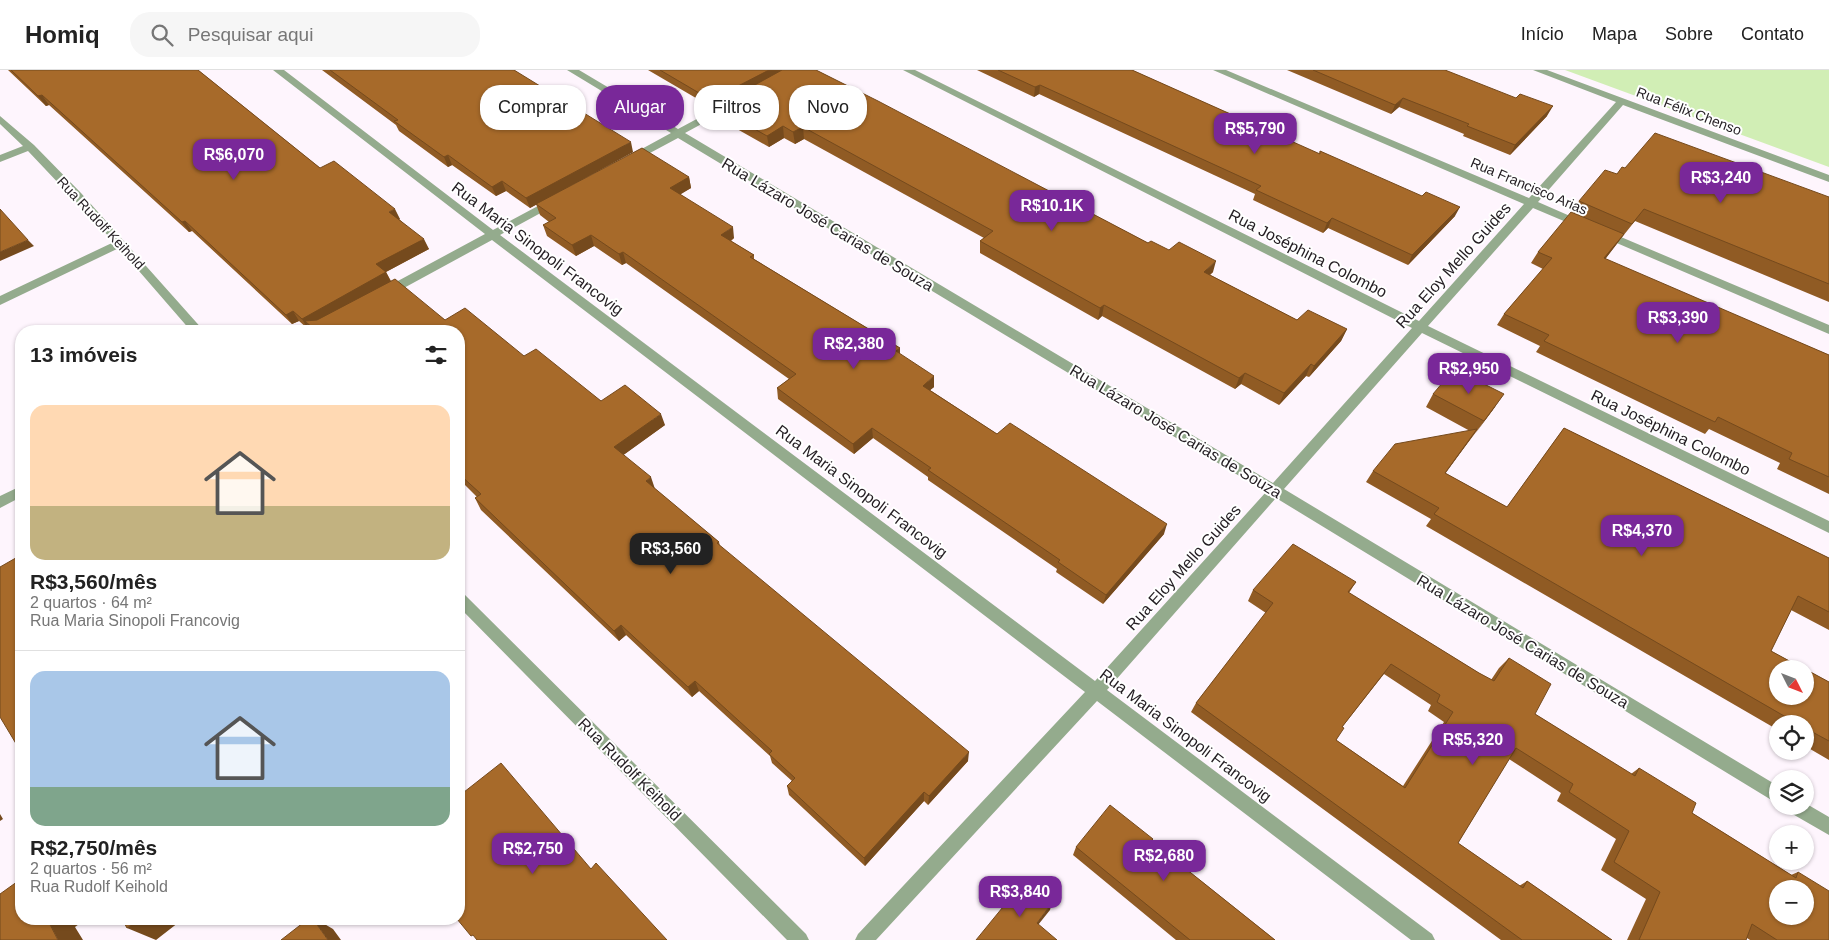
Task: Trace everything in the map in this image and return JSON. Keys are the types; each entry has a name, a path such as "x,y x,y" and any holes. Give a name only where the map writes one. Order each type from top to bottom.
{"street":[{"name":"Rua Maria Sinopoli Francovig","path":"278,70 491,235 1098,689 1426,940"},
{"name":"Rua Lázaro José Carias de Souza","path":"572,70 1274,490 1769,791"},
{"name":"Rua Joséphina Colombo","path":"908,70 1420,327 1829,527"},
{"name":"Rua Francisco Arias","path":"1218,70 1829,330"},
{"name":"Rua Félix Chenso","path":"1538,70 1829,179"},
{"name":"Rua Eloy Mello Guides","path":"864,940 1098,689 1622,101"},
{"name":"Rua Rudolf Keihold","path":"0,119 30,147 121,243 193,325"},
{"path":"618,166 694,125"},
{"path":"0,159 30,147"},
{"path":"374,299 567,194"},
{"path":"0,301 121,243"},
{"path":"0,503 15,494"},
{"name":"Rua Rudolf Keihold","path":"465,604 800,940"},
{"path":"1810,815 1829,827"}],"green space":[{"path":"1565,70 1829,70 1829,167"}],"building":[{"path":"11,70 198,70 320,168 334,161 395,209 389,212 424,239 376,264 386,272 302,319 293,311 286,315 185,221 182,222 42,95 38,96"},
{"path":"330,70 514,70 538,85 480,85 480,130 586,130 586,114 596,120 596,130 612,130 631,142 526,198 502,181 492,187 448,155 444,157 394,121 398,120"},
{"path":"660,70 769,70 740,85 694,85 694,90"},
{"path":"782,70 816,70 846,85 789,85 789,130 783,126 779,128 779,85 755,85"},
{"path":"998,70 1132,70 1320,154 1320,151 1422,196 1426,192 1460,207 1412,255 1332,218 1327,223 1256,190 1261,186 1040,85 1035,87"},
{"path":"1313,70 1445,70 1516,98 1520,94 1553,106 1515,145 1467,126 1469,124 1403,98 1395,105"},
{"path":"867,96 1148,243 1151,241 1169,250 1179,242 1216,261 1204,272 1297,320 1308,310 1347,329 1314,366 1311,364 1284,393 1245,373 1239,378 1104,305 1100,308 980,241 993,231 808,130 867,130"},
{"path":"756,130 777,130 767,136"},
{"path":"1655,133 1829,197 1829,284 1644,209 1632,224 1579,201 1605,170 1617,174 1622,167 1625,168"},
{"path":"642,148 689,177 670,188 733,227 721,235 754,255 750,257 900,348 896,351 934,376 923,386 997,434 1010,423 1167,524 1106,595 1058,562 1060,560 928,470 931,468 872,428 853,444 777,388 796,374 623,252 619,254 591,235 572,245 543,225 556,218 536,204"},
{"path":"0,209 28,240 0,252"},
{"path":"1571,212 1624,234 1604,258 1829,355 1829,477 1789,459 1792,453 1718,417 1715,422 1544,341 1549,335 1504,314 1552,258 1538,252"},
{"path":"395,279 445,320 465,308 524,356 536,349 601,401 625,385 661,414 614,447 651,477 646,481 719,542 717,543 969,752 929,796 924,792 864,858 787,786 795,778 769,754 772,751 695,681 688,687 621,625 614,631 475,498 481,494 465,479 465,325 309,325 305,321 317,320"},
{"path":"1454,369 1504,394 1484,421 1433,394"},
{"path":"1564,428 1829,558 1829,612 1798,596 1771,651 1788,660 1769,660 1769,705 1814,705 1814,674 1829,682 1829,741 1814,733 1814,715 1782,715 1434,514 1439,508 1373,471 1395,444 1477,429 1445,473 1507,507"},
{"path":"1293,544 1356,582 1348,592 1494,681 1509,658 1551,684 1535,714 1635,776 1639,768 1696,803 1692,813 1769,861 1769,870 1783,870 1796,878 1798,872 1811,880 1769,880 1769,925 1814,925 1814,882 1829,891 1829,940 1777,940 1752,924 1746,940 1639,940 1660,892 1614,862 1629,831 1569,792 1573,784 1516,748 1458,843 1523,888 1527,881 1612,940 1522,940 1196,703 1273,603 1253,590","holes":["1391,664 1440,695 1437,702 1453,712 1405,788 1336,740 1344,728 1342,727"]},
{"path":"15,558 15,742 0,717 0,567"},
{"path":"501,763 591,869 596,863 667,940 477,940 473,935 471,936 462,925 465,925 465,791"},
{"path":"1110,805 1153,839 1151,841 1275,940 1190,940 1076,847"},
{"path":"1025,880 1052,903 1037,923 1057,940 976,940"},
{"path":"15,883 15,925 50,925 58,940 0,940 0,894"},
{"path":"300,925 317,925 328,940 281,940"}]}
